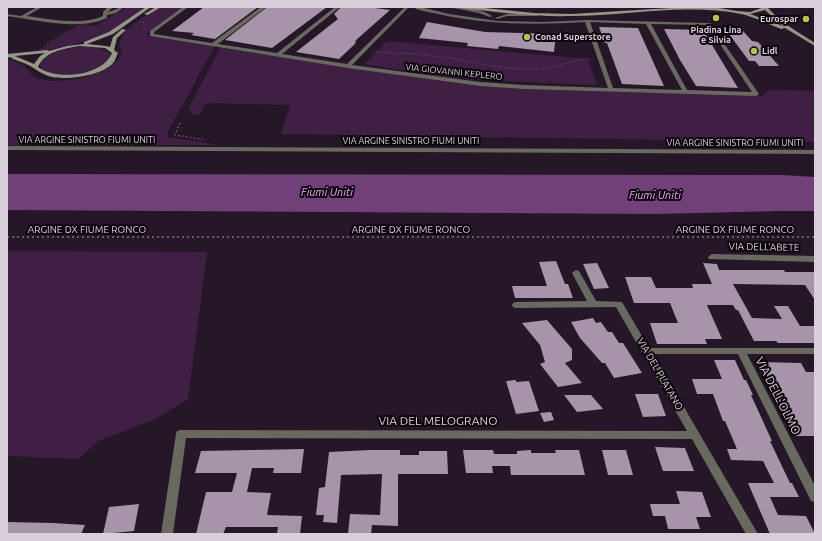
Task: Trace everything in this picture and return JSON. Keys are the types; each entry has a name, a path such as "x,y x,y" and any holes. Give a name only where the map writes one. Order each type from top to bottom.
{"main road":[{"path":"7,56 58,50 79,45 111,33 149,7"},
{"path":"7,56 27,62 45,75 80,75 93,72 111,62 115,58 115,53 112,49 113,41 118,34 159,7"},
{"path":"461,7 496,11 571,15 671,9 757,12 766,7 772,16 793,32 815,45"},
{"path":"482,7 532,11 604,13"},
{"path":"671,9 678,7"},
{"path":"714,7 722,10"},
{"path":"739,12 793,32"},
{"path":"79,45 98,45 112,49"},
{"path":"35,67 36,62 40,58 58,50"}],"street":[{"path":"22,17 40,7"},
{"path":"7,15 72,22 96,22 102,19 105,12 111,7"},
{"path":"105,14 114,12 122,7"},
{"name":"VIA GIOVANNI KEPLERO","path":"186,7 152,32 152,35 348,66 480,84 524,87 756,94 708,24 648,23"},
{"path":"213,45 264,7"},
{"path":"278,55 338,7"},
{"path":"348,66 406,7"},
{"path":"414,7 448,15 497,20 542,23 648,23 685,91"},
{"path":"450,7 480,12 488,19"},
{"path":"473,7 496,11 532,11"},
{"path":"488,19 491,13 496,11"},
{"path":"496,11 499,13 497,20"},
{"path":"497,20 507,15 571,15"},
{"path":"587,22 612,90"},
{"name":"VIA ARGINE SINISTRO FIUMI UNITI","path":"7,148 815,152"},
{"name":"VIA DELL'ABETE","path":"712,257 815,259"},
{"path":"576,273 593,304"},
{"name":"VIA DEL PLATANO","path":"516,305 619,304 752,534"},
{"path":"646,351 741,351"},
{"name":"VIA DELL'OLMO","path":"815,351 741,351 815,497"},
{"name":"VIA DEL MELOGRANO","path":"167,534 181,434 695,435"}],"path":[{"path":"46,44 71,29"},
{"path":"362,52 420,54 457,59 491,66 521,69 546,69 584,59 601,58"},
{"path":"180,123 175,135 210,141"},
{"name":"ARGINE DX FIUME RONCO","path":"7,237 815,238"}],"shaded area":[{"path":"127,7 146,7 121,26 103,35 76,44 37,51 80,24 96,26"},
{"path":"162,7 183,7 147,33 148,36 215,46 168,131 168,137 219,145 7,145 7,59 20,64 35,77 44,80 70,80 98,73 118,60 122,52 120,45 121,38 132,25 148,14"},
{"path":"387,41 588,59 597,85 481,80 438,76 364,64"},
{"path":"78,47 95,48 107,51 110,54 110,58 104,64 96,68 77,74 57,74 48,72 41,68 40,64 43,60 52,54 62,50"},
{"path":"220,48 462,84 520,89 762,96 768,90 815,91 815,142 281,134 290,105 206,103 199,115 191,114 189,107"},
{"path":"7,251 207,252 188,399 155,419 98,441 78,459 7,456"}],"water":[{"name":"Fiumi Uniti","path":"7,174 783,175 815,177 815,211 655,214 7,210"}],"building":[{"path":"204,7 258,7 215,39 191,35 194,33 172,31"},
{"path":"267,7 327,7 272,48 225,40"},
{"path":"341,7 367,7 390,10 355,41 357,41 354,43 356,43 339,59 296,52 338,19 334,14"},
{"path":"427,22 485,32 556,34 554,52 499,46 498,49 467,46 468,43 419,38"},
{"path":"599,27 638,28 664,86 622,84 607,43 605,43"},
{"path":"664,29 703,30 738,88 696,86 680,60"},
{"name":"Lidl","path":"726,30 743,31 752,41 758,42 779,66 759,66 755,61 749,61"},
{"path":"556,261 565,284 568,284 573,298 515,298 512,286 547,286 539,262"},
{"path":"597,263 609,288 594,289 583,264"},
{"path":"703,263 717,264 719,270 784,270 785,272 815,272 815,300 805,285 733,284 752,318 782,319 774,306 788,306 800,326 815,326 815,343 778,343 776,341 754,341 738,310 736,310 733,305 707,305 722,339 705,339 707,344 657,344 650,323 678,323 670,303 634,303 625,277 651,277 656,288 693,288 692,284 712,284"},
{"path":"593,318 596,323 601,322 608,332 612,332 619,343 623,343 642,373 614,378 605,363 602,363 580,338 571,322"},
{"path":"547,320 572,349 572,360 565,363 582,383 558,387 540,364 545,362 540,345 522,323"},
{"path":"714,360 735,360 753,395 751,395 772,441 770,441 790,483 792,483 799,497 770,497 778,515 806,516 815,534 770,534 748,483 774,483 763,461 731,460 727,449 737,449 725,421 723,421 713,394 697,394 692,379 722,379"},
{"path":"760,362 801,363 806,372 815,372 815,436 796,436"},
{"path":"516,380 516,382 529,381 539,411 516,414 506,381"},
{"path":"635,394 658,394 666,416 643,417"},
{"path":"564,395 591,395 603,409 577,412"},
{"path":"551,412 554,420 544,422 540,413"},
{"path":"655,447 685,448 694,471 663,471"},
{"path":"304,449 301,473 273,473 274,468 252,468 247,492 271,493 267,515 302,516 300,534 277,534 278,527 226,527 223,534 196,534 206,492 232,492 237,473 195,473 201,451"},
{"path":"400,450 400,455 419,455 419,451 447,451 448,474 398,474 398,526 372,525 371,534 348,534 350,514 380,515 382,474 341,475 337,523 323,522 324,515 316,515 319,488 325,487 329,452"},
{"path":"463,450 493,450 494,454 517,454 517,451 531,450 531,453 556,453 555,450 579,450 585,475 511,475 510,466 492,466 493,473 466,473"},
{"path":"602,450 626,450 633,475 608,475"},
{"path":"676,491 702,492 711,517 696,517 700,529 668,529 665,516 653,516 650,504 680,504"},
{"path":"139,504 134,531 103,534 109,507"},
{"path":"7,522 85,525 81,534 7,534"}],"place":[{"name":"Piadina Lina e Silvia","path":"716,18"},
{"name":"Eurospar","path":"806,19"},
{"name":"Conad Superstore","path":"527,37"},
{"name":"Lidl","path":"754,51"}]}
